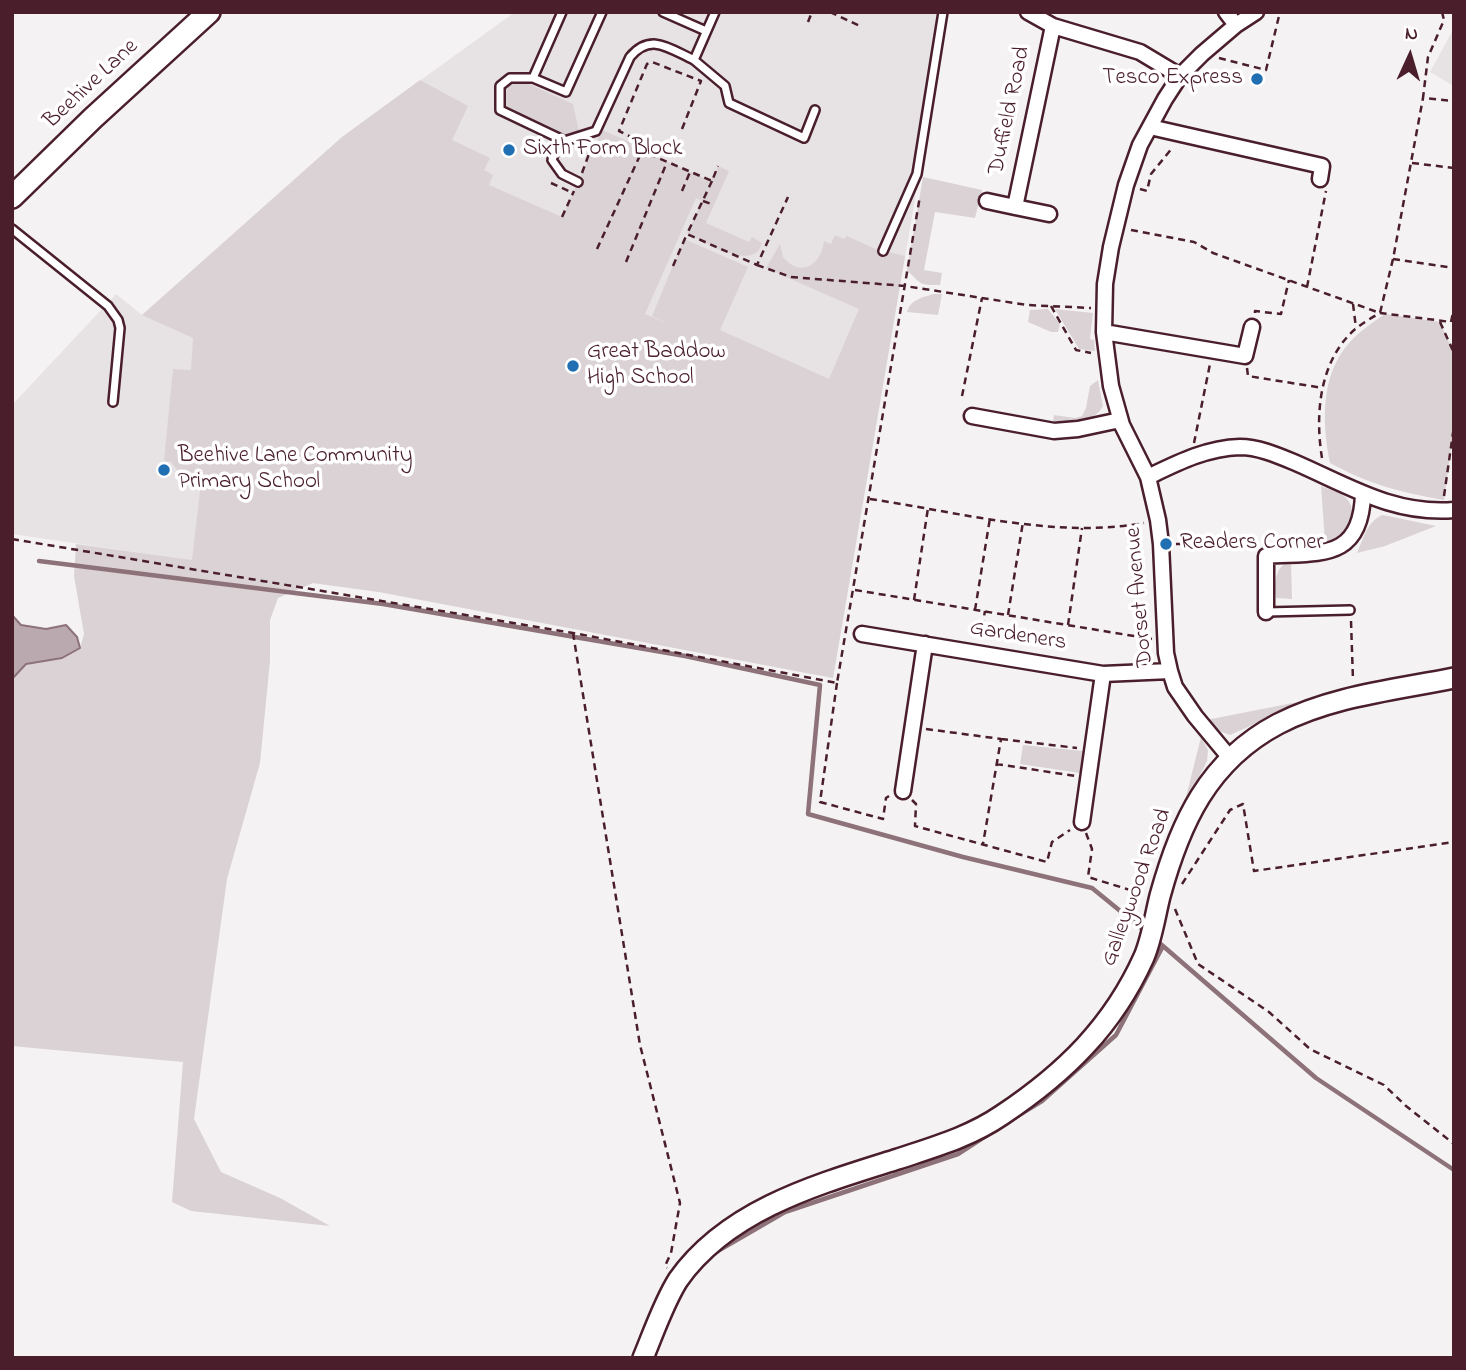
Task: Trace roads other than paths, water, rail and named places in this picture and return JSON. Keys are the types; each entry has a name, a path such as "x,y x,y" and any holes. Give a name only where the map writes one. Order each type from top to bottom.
{"main road":[{"name":"Beehive Lane","path":"12,197 93,118 209,12"}],"street":[{"name":"Duffield Road","path":"1028,12 1053,26 1140,52 1180,76"},
{"path":"1226,12 1236,25"},
{"name":"Dorset Avenue","path":"1230,758 1175,687 1170,671 1158,520 1148,477 1120,420 1111,386 1104,309 1105,284 1116,228 1126,185 1140,145 1180,76 1236,25 1256,12"},
{"name":"Duffield Road","path":"1015,207 1053,26"},
{"path":"1150,127 1323,165"},
{"name":"Duffield Road","path":"987,201 1049,214"},
{"path":"1104,332 1245,356 1252,327"},
{"path":"972,416 1054,431 1120,420"},
{"path":"1148,477 1191,457 1240,447 1273,453 1363,494 1414,510 1448,510"},
{"path":"1266,612 1266,556 1332,551 1352,537 1362,516 1363,494"},
{"name":"Gardeners","path":"862,634 1103,674 1170,671"},
{"path":"903,791 925,644"},
{"path":"1082,821 1103,674"},
{"name":"Galleywood Road","path":"643,1358 677,1282 703,1249 741,1221 788,1197 899,1158 946,1145 1000,1117 1081,1053 1119,1006 1145,955 1168,891 1179,836 1195,804 1230,758 1278,724 1316,707 1454,678"}],"lane":[{"path":"533,78 562,12"},
{"path":"566,141 500,110 500,86 510,78 533,78 566,92 602,12"},
{"path":"663,12 706,31"},
{"path":"694,60 715,12"},
{"path":"883,251 917,174 943,12"},
{"path":"578,182 562,174 552,160 558,144 596,131 630,57 638,48 648,43 659,44 694,60 724,86 729,103 804,138 815,110"},
{"path":"12,229 107,306 118,320 120,336 113,402"},
{"path":"1266,612 1350,610"}],"waterway":[{"path":"39,561 383,604 685,656 820,685 808,814 963,857 1092,888 1146,932"},
{"path":"1156,940 1163,946"},
{"path":"1011,1120 1042,1101 1116,1035 1163,946 1316,1078 1454,1170"},
{"path":"716,1252 785,1212 958,1154 992,1132"}],"place":[{"name":"Tesco Express","path":"1257,79"},
{"name":"Sixth Form Block","path":"509,150"},
{"name":"Great Baddow High School","path":"573,366"},
{"name":"Beehive Lane Community Primary School","path":"164,470"},
{"name":"Readers Corner","path":"1166,544"}]}
